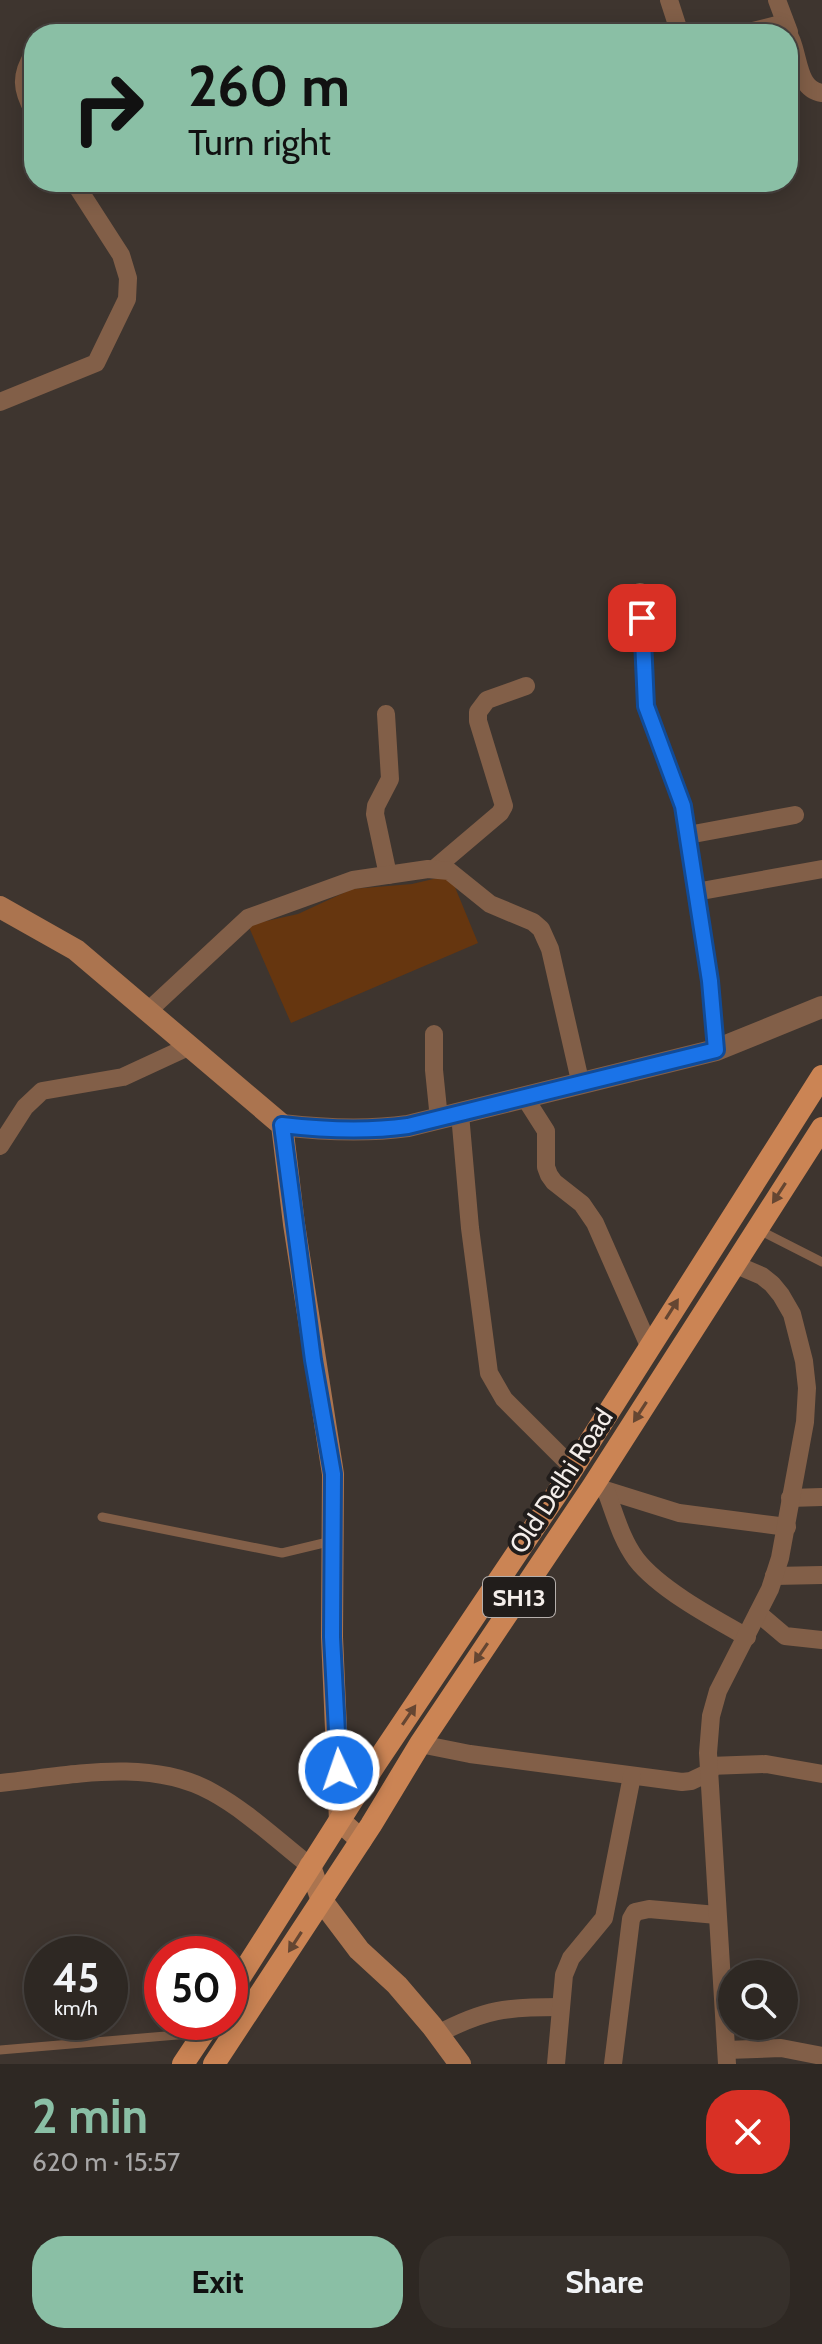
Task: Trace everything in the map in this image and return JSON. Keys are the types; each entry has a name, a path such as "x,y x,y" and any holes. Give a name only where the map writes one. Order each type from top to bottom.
{"main road":[{"path":"0,907 76,950 282,1125 304,1298 333,1474 332,1637 340,1821 361,1840"},
{"name":"Old Delhi Road","path":"248,1964 573,1468 822,1076"},
{"name":"Old Delhi Road","path":"214,2064 322,1901 420,1744 599,1488 734,1264 822,1128"},
{"path":"310,1866 322,1901 359,1950 397,1985 438,2034 455,2063"},
{"path":"183,2064 199,2040"}],"street":[{"path":"669,0 677,24"},
{"path":"777,0 786,24"},
{"path":"798,60 811,91 822,93"},
{"path":"0,402 96,363 127,299 128,278 121,255 80,192"},
{"path":"640,592 646,706 679,791 688,835 710,981 716,1050"},
{"path":"434,869 504,806 478,712 487,700 526,686"},
{"path":"386,714 390,779 375,814 388,875"},
{"path":"688,835 795,815"},
{"path":"148,1011 248,918 333,886 434,869 455,874 490,904 533,922 541,929 550,949 581,1085"},
{"path":"696,892 822,869"},
{"path":"282,1125 330,1131 376,1131 449,1116 716,1050 822,1007"},
{"path":"434,1034 434,1070 449,1116 470,1228 489,1373 504,1399 573,1468"},
{"path":"0,1146 25,1107 42,1091 111,1080 190,1046"},
{"path":"525,1098 546,1131 546,1167 549,1175 582,1204 595,1223 649,1346"},
{"path":"734,1264 762,1276 781,1295 792,1314 800,1341 807,1388 805,1422 787,1527 774,1576 747,1637 718,1691 711,1716 709,1769 727,2057 781,2048 822,2056"},
{"path":"599,1488 679,1513 787,1527"},
{"path":"599,1488 623,1537 647,1571 701,1611 747,1637"},
{"path":"790,1498 822,1497"},
{"path":"774,1576 822,1575"},
{"path":"758,1613 785,1636 822,1640"},
{"path":"420,1744 470,1754 682,1782 691,1781 709,1769 766,1764 822,1774"},
{"path":"0,1783 89,1774 135,1772 170,1775 225,1799 310,1866"},
{"path":"556,2064 564,1975 571,1958 604,1918 632,1776"},
{"path":"613,2064 631,1919 635,1912 649,1909 717,1915"},
{"path":"438,2034 468,2018 499,2009 560,2007"}],"lane":[{"path":"757,1229 822,1262"},
{"path":"102,1517 282,1553 332,1541"},
{"path":"0,2050 144,2034"}],"shaded area":[{"path":"450,875 478,943 291,1023 248,925 298,914 352,889 412,884"}],"route":[{"path":"339,1770 332,1637 333,1474 313,1360 282,1125 330,1131 376,1131 408,1126 716,1050 710,981 683,806 646,706 642,618"}]}
